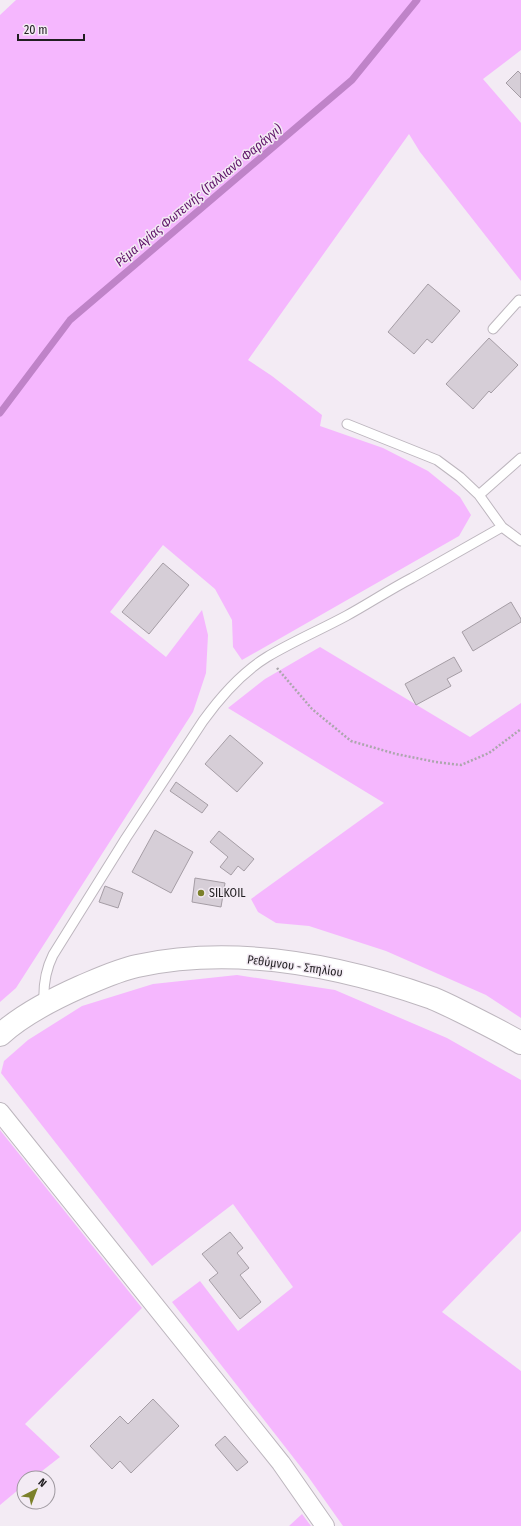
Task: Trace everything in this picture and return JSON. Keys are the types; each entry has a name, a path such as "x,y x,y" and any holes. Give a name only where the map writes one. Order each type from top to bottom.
{"main road":[{"name":"Ρεθύμνου - Σπηλίου","path":"0,1035 44,1004 109,975 136,966 176,960 260,958 332,970 367,978 433,998 500,1030 521,1043"}],"street":[{"path":"0,1112 281,1463 325,1526"}],"lane":[{"path":"494,329 519,300 521,302"},
{"path":"347,424 437,460 460,477 479,496 502,527 521,541"},
{"path":"479,496 521,458"},
{"path":"44,1004 43,989 45,975 53,955 126,838 216,703 232,686 248,671 267,657 454,556 502,527"}],"path":[{"path":"267,657 312,709 351,741 396,754 436,762 461,765 489,753 521,729"}],"shaded area":[{"path":"16,0 521,0 521,50 483,79 521,123 521,281 420,152 409,134 248,360 272,376 322,415 320,426 383,448 428,471 460,497 471,515 459,536 242,660 233,647 232,620 215,589 163,545 110,612 166,657 202,610 208,635 206,673 193,712 16,988 0,1002 0,15"},
{"path":"320,647 470,737 521,703 521,1018 486,995 386,951 309,926 276,923 258,912 251,899 384,803 228,708 265,679"},
{"path":"237,975 335,990 447,1038 521,1080 521,1231 442,1312 521,1371 521,1526 343,1526 307,1475 172,1302 200,1281 238,1331 293,1287 233,1204 152,1266 1,1073 4,1061 28,1040 82,1006 153,984"},
{"path":"0,1130 142,1308 25,1424 60,1457 43,1470 16,1470 16,1492 0,1505"},
{"path":"302,1514 311,1526 289,1526"}],"building":[{"path":"518,71 521,74 521,98 506,83"},
{"path":"428,284 460,311 432,343 427,339 414,354 388,332"},
{"path":"489,338 518,365 491,393 489,391 473,409 446,384"},
{"path":"163,563 189,585 149,634 122,612"},
{"path":"511,602 521,619 521,622 473,651 462,632"},
{"path":"454,657 462,671 447,679 451,686 416,705 405,684"},
{"path":"230,735 263,763 237,792 205,764"},
{"path":"176,782 208,805 202,813 170,791"},
{"path":"155,830 193,852 171,893 132,872"},
{"path":"219,831 254,859 244,871 238,866 231,875 220,867 228,857 210,842"},
{"path":"195,878 225,883 221,907 192,902"},
{"path":"105,886 123,893 118,908 99,902"},
{"path":"230,1232 243,1248 237,1253 249,1268 240,1275 261,1302 240,1319 209,1280 218,1273 202,1254"},
{"path":"153,1399 179,1426 131,1473 120,1461 112,1469 90,1446 120,1416 128,1424"},
{"path":"225,1436 248,1462 237,1471 215,1445"}],"waterway":[{"name":"Ρέμα Αγίας Φωτεινής (Γαλλιανό Φαράγγι)","path":"0,413 70,320 352,80 417,0"}],"place":[{"name":"SILKOIL","path":"201,893"}]}
